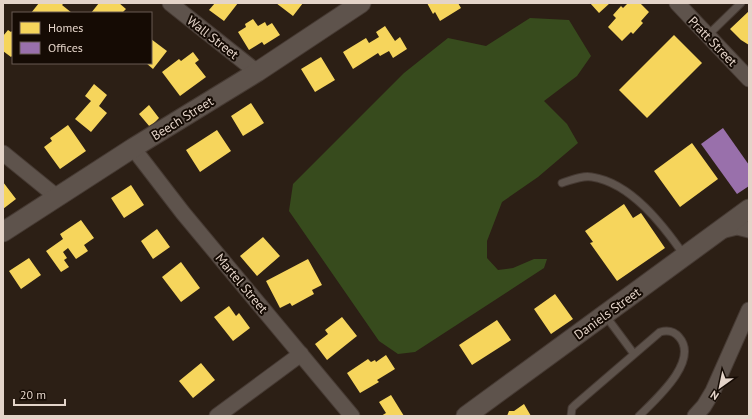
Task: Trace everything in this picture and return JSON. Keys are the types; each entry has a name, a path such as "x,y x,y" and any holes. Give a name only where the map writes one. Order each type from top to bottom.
{"street":[{"name":"Wall Street","path":"170,3 257,72"},
{"name":"Beech Street","path":"3,232 133,148 257,72 361,3"},
{"name":"Pratt Street","path":"677,3 749,79"},
{"name":"Martel Street","path":"133,148 183,213 352,416"},
{"path":"3,153 57,197"},
{"name":"Daniels Street","path":"466,416 721,231 749,209"},
{"path":"721,231 737,227 749,230"},
{"path":"694,416 704,406 713,391 749,310"},
{"path":"217,416 301,354"}],"lane":[{"path":"708,35 741,3"},
{"path":"562,183 579,177 592,177 615,185 640,202 652,214 666,230 685,257"},
{"path":"605,314 634,354"},
{"path":"571,416 572,408 575,405 660,332 665,330 674,332 678,335 685,346 680,370 674,379 639,416"}],"green space":[{"path":"530,18 569,20 591,56 577,76 544,101 567,124 578,143 538,177 502,202 487,241 487,258 498,270 513,268 534,259 547,259 544,268 415,352 398,354 379,341 289,211 293,184 404,73 448,38 486,46"}],"building: Homes":[{"path":"39,3 64,3 62,5 71,12 32,12"},
{"path":"99,3 119,3 126,9 123,12 92,12"},
{"path":"215,3 238,3 224,21 209,10"},
{"path":"276,3 303,3 293,16"},
{"path":"427,3 458,3 461,8 440,21 435,12 433,14"},
{"path":"590,3 610,3 599,13"},
{"path":"628,3 640,3 649,12 641,21 643,23 633,34 631,32 622,41 608,27 616,18 613,15 621,6 623,8"},
{"path":"749,11 749,45 741,40 730,29"},
{"path":"253,19 258,26 265,22 267,26 272,23 280,35 264,45 262,42 249,50 238,32 246,27 245,24"},
{"path":"385,26 395,41 400,37 407,49 393,58 389,51 380,56 378,53 353,69 343,52 366,38 369,43 379,37 376,32"},
{"path":"8,30 11,32 12,31 11,57 3,51 3,36"},
{"path":"674,35 702,63 647,118 619,90"},
{"path":"152,40 167,51 153,69 147,64 152,64"},
{"path":"193,52 199,60 195,63 206,77 180,96 162,72 179,59 181,61"},
{"path":"321,57 335,80 315,92 301,69"},
{"path":"94,84 107,95 99,106 107,113 91,132 75,119 91,101 85,96"},
{"path":"251,103 264,123 243,136 231,116"},
{"path":"149,105 159,118 150,127 139,114"},
{"path":"68,125 86,151 60,169 44,147 52,141 50,138"},
{"path":"217,130 231,151 200,172 186,150"},
{"path":"692,143 718,179 680,207 654,171"},
{"path":"3,182 16,199 3,209"},
{"path":"131,185 144,205 124,218 111,198"},
{"path":"624,204 633,218 641,213 665,248 617,281 590,243 593,242 585,231"},
{"path":"81,220 94,238 84,245 88,251 76,259 68,248 63,252 67,258 64,260 69,267 61,272 46,251 63,239 60,234"},
{"path":"157,229 170,247 153,259 141,241"},
{"path":"263,237 280,256 257,276 240,256"},
{"path":"29,258 41,275 21,289 9,271"},
{"path":"308,259 322,285 312,290 314,294 292,306 290,303 280,308 266,281"},
{"path":"181,262 200,288 181,302 162,277"},
{"path":"555,294 573,319 551,334 534,309"},
{"path":"229,306 236,316 239,313 250,328 233,341 214,317"},
{"path":"342,317 357,336 327,360 315,344 328,334 325,330"},
{"path":"497,320 511,340 472,365 459,345"},
{"path":"386,355 395,369 377,380 379,382 360,393 347,373 368,359 371,362 375,360 376,362"},
{"path":"201,363 215,380 193,398 179,381"},
{"path":"391,395 404,416 381,416 386,413 379,402"},
{"path":"524,404 531,416 507,416 509,411 514,411"}],"building: Offices":[{"path":"723,128 749,165 749,186 737,194 701,144"}]}
